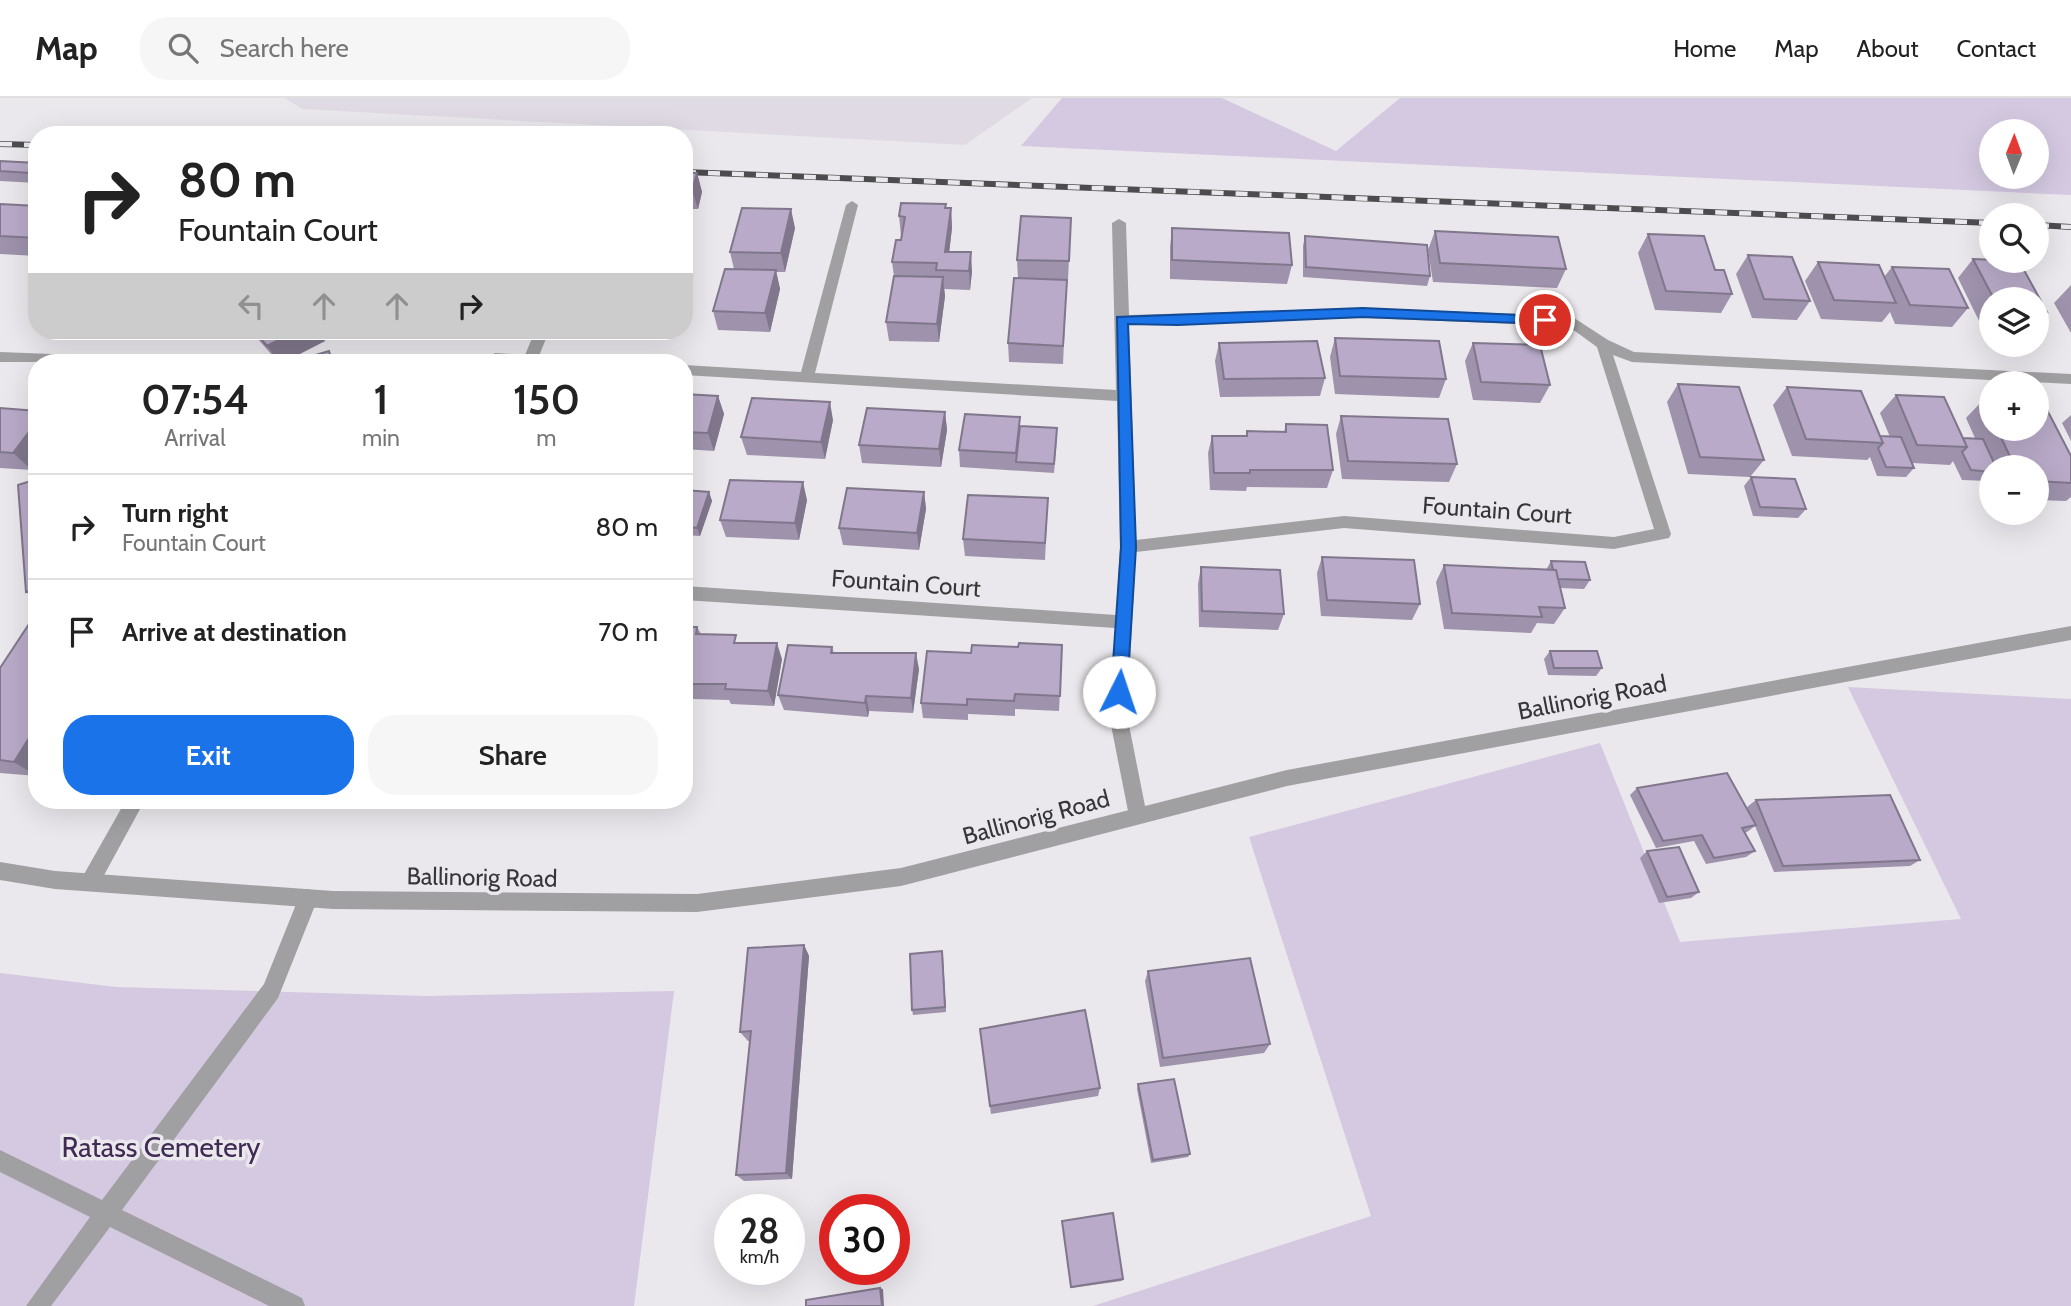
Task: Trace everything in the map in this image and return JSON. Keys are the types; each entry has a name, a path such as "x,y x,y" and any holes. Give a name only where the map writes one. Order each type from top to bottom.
{"street":[{"path":"807,377 852,205"},
{"path":"1118,223 1128,547 1118,715 1138,816"},
{"path":"1121,320 1363,313 1571,321 1603,344 1632,357 2071,379"},
{"name":"Fountain Court","path":"1128,547 1344,522 1614,543 1664,534 1603,344"},
{"path":"0,357 28,358"},
{"path":"693,371 1124,396"},
{"name":"Fountain Court","path":"693,594 1124,622"},
{"name":"Ballinorig Road","path":"0,871 90,882 307,898 698,904 901,877 1287,778 2071,633"},
{"path":"90,882 131,809"},
{"path":"37,1306 271,991 307,898"},
{"path":"0,1161 295,1306"}],"shaded area":[{"path":"285,98 1032,98 965,145 693,130 693,126 615,126 302,109"}],"green space":[{"path":"1062,98 1222,98 1336,151 1400,98 2071,98 2071,195 1021,146"},
{"path":"1848,687 2071,699 2071,1306 1093,1306 1371,1216 1249,837 1600,743 1680,942 1961,919"},
{"name":"Ratass Cemetery","path":"0,973 116,987 427,996 674,991 634,1306 0,1306"}],"building":[{"path":"0,161 28,163 28,173 0,171"},
{"path":"901,203 946,204 945,208 951,208 945,252 971,252 969,271 936,270 937,263 892,262 896,240 901,240 905,217 899,216"},
{"path":"0,204 28,206 28,238 0,236"},
{"path":"742,208 791,209 781,253 730,252"},
{"path":"1021,216 1071,218 1069,261 1017,260"},
{"path":"1172,228 1289,233 1292,265 1172,260"},
{"path":"1435,231 1558,237 1566,269 1440,263"},
{"path":"1648,234 1704,236 1715,270 1724,270 1732,294 1666,291"},
{"path":"1305,236 1427,245 1430,276 1306,267"},
{"path":"1748,255 1792,257 1810,301 1764,299"},
{"path":"1973,259 1979,259 1979,270"},
{"path":"1818,262 1879,265 1896,303 1834,300"},
{"path":"1892,267 1949,269 1968,308 1910,305"},
{"path":"725,269 776,270 765,313 713,311"},
{"path":"1980,273 2026,273 2033,287 1988,287"},
{"path":"894,276 943,277 937,324 886,322"},
{"path":"1014,278 1067,280 1063,346 1008,343"},
{"path":"1335,338 1439,341 1446,379 1340,376"},
{"path":"262,340 279,340 267,346"},
{"path":"1317,341 1325,378 1224,379 1219,343"},
{"path":"1473,343 1540,345 1550,385 1481,382"},
{"path":"1678,384 1739,387 1764,460 1700,457"},
{"path":"1787,387 1861,391 1883,443 1806,439"},
{"path":"693,395 718,396 708,433 693,432"},
{"path":"1896,395 1944,397 1967,447 1917,445"},
{"path":"752,398 830,402 821,442 741,437"},
{"path":"0,408 28,410 28,433 13,453 0,452"},
{"path":"867,408 945,412 939,449 859,445"},
{"path":"965,414 1020,417 1016,453 959,450"},
{"path":"2049,414 2071,456 2071,483 2049,482 2049,455 2009,455 2003,441 2049,441"},
{"path":"1341,416 1448,419 1457,464 1348,461"},
{"path":"1286,424 1327,425 1333,470 1214,473 1212,436 1247,436 1247,431 1286,432"},
{"path":"1020,426 1057,428 1054,464 1016,462"},
{"path":"1880,436 1901,437 1914,468 1886,467 1878,448 1883,443"},
{"path":"1963,438 1984,441 1990,455 1979,455 1979,471 1971,470 1962,452 1967,447"},
{"path":"1751,477 1795,479 1806,509 1760,507"},
{"path":"730,480 803,482 795,523 720,520"},
{"path":"28,482 26,592 18,485"},
{"path":"847,488 924,492 917,533 839,528"},
{"path":"693,491 709,492 697,528 693,527"},
{"path":"968,495 1048,498 1045,543 963,539"},
{"path":"1322,557 1414,560 1420,604 1327,600"},
{"path":"1551,561 1585,562 1590,580 1558,579"},
{"path":"1444,565 1556,570 1565,608 1539,607 1542,617 1452,613"},
{"path":"1201,567 1280,570 1284,614 1202,611"},
{"path":"28,626 28,739 14,762 0,760 0,668"},
{"path":"693,627 697,627 696,634 736,635 734,643 777,643 768,691 725,689 726,684 693,684"},
{"path":"1019,643 1062,645 1060,696 1015,694 1014,701 967,699 967,705 921,703 927,651 971,653 972,645 1018,647"},
{"path":"788,645 832,647 831,653 916,653 911,698 866,696 865,703 778,695"},
{"path":"1550,651 1597,651 1602,668 1554,668"},
{"path":"1727,773 1756,825 1742,828 1755,851 1714,858 1702,835 1663,841 1637,788"},
{"path":"1890,795 1920,860 1783,866 1756,800"},
{"path":"1679,847 1699,892 1667,897 1647,851"},
{"path":"804,945 786,1173 736,1175 751,1031 740,1032 748,948"},
{"path":"942,951 945,1007 912,1010 910,954"},
{"path":"1250,958 1270,1044 1163,1058 1148,971"},
{"path":"1085,1010 1100,1088 990,1106 980,1029"},
{"path":"1174,1079 1190,1154 1153,1160 1138,1084"},
{"path":"1113,1213 1123,1279 1071,1287 1062,1221"},
{"path":"880,1288 882,1306 806,1306 806,1300"}],"railway":[{"path":"0,144 28,145"},
{"path":"693,172 1979,222"},
{"path":"2049,226 2071,227"}],"route":[{"path":"1119,692 1128,547 1121,320 1363,313 1545,320"}]}
